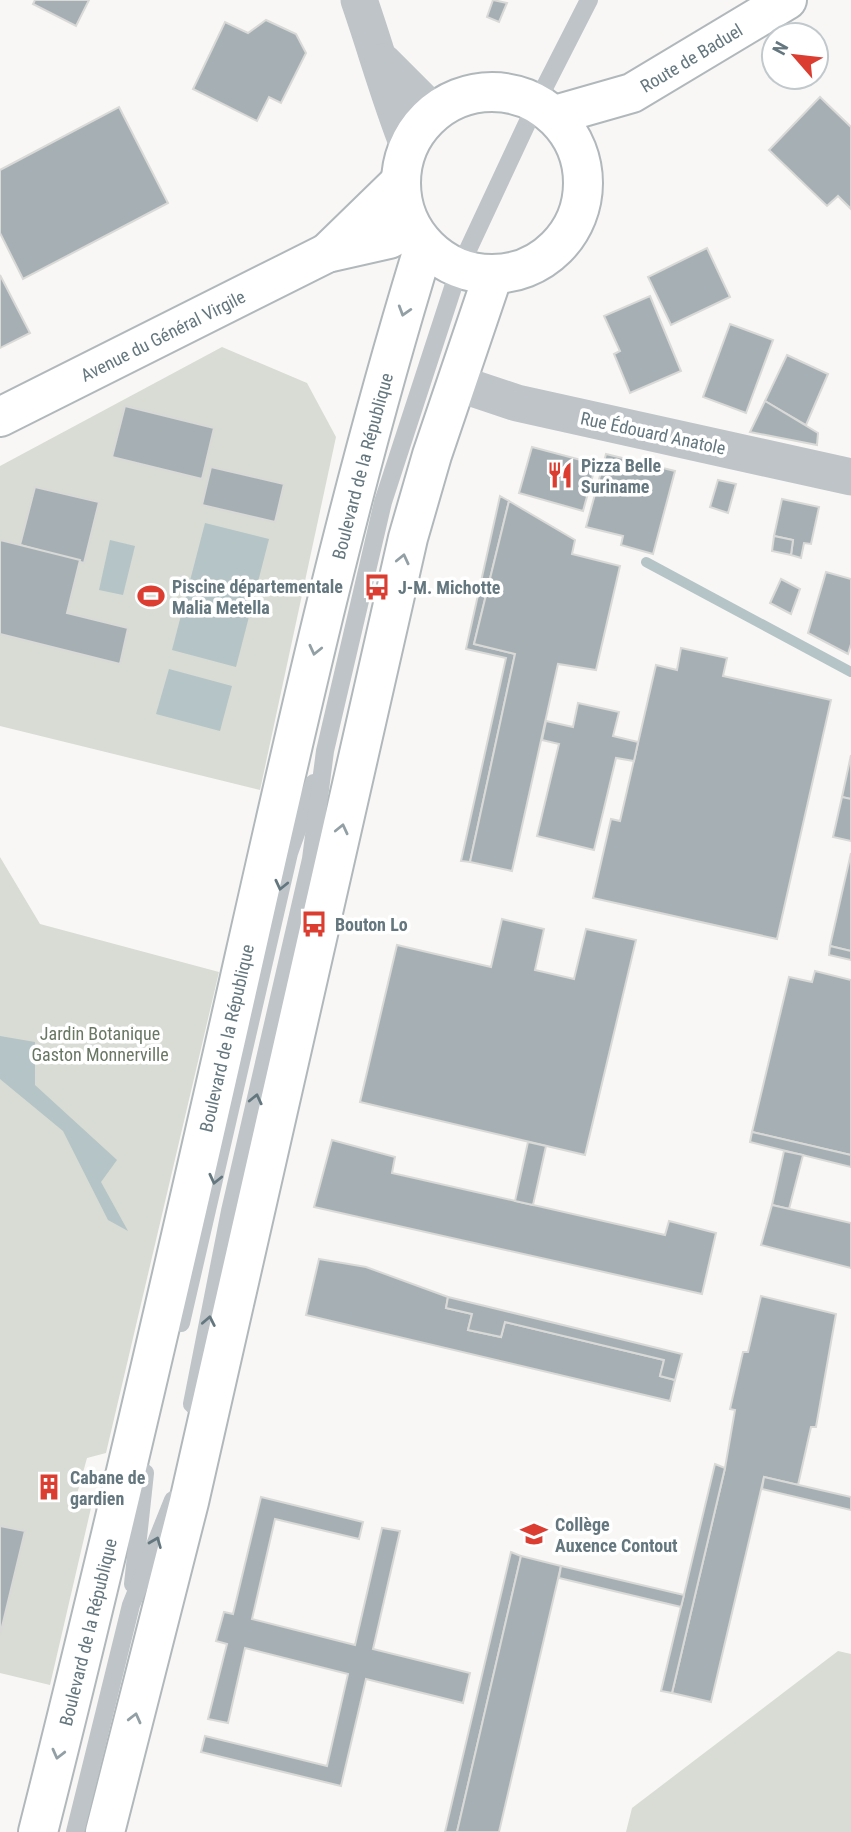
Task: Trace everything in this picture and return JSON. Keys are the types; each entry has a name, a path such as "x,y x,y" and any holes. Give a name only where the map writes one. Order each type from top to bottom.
{"street":[{"path":"359,0 380,58 386,91 408,145"},
{"name":"Route de Baduel","path":"583,169 611,116 632,93 787,0"},
{"path":"380,58 433,112"},
{"path":"484,91 512,93 546,109 574,140 583,169 582,201 570,230 550,254 522,270 476,272 418,237 402,205 400,182 408,145 419,127 433,112 457,97 484,91"},
{"name":"Route de Baduel","path":"546,109 632,93"},
{"name":"Avenue du Général Virgile","path":"327,253 400,182"},
{"name":"Avenue du Général Virgile","path":"0,417 327,253 389,239 418,237"},
{"name":"Boulevard de la République","path":"38,1832 125,1486 317,643 418,237"},
{"path":"105,1832 189,1502 408,538 457,383 476,272"},
{"name":"Rue Édouard Anatole","path":"457,383 517,403 851,477"}],"lane":[{"path":"75,1832 131,1605 174,1498 230,1211 310,859 325,751 383,502 589,0"},
{"path":"176,1341 289,853 325,751"},
{"path":"131,1605 141,1490 151,1449"}],"green space":[{"name":"Piscine départementale Malia Metella","path":"222,347 307,383 336,437 260,790 0,726 0,466"},
{"name":"Jardin Botanique Gaston Monnerville","path":"0,857 40,924 219,972 106,1453 87,1458 77,1494 91,1508 50,1685 0,1673"},
{"path":"838,1651 851,1654 851,1832 626,1832 632,1808"}],"shaded area":[{"path":"205,523 269,539 236,667 172,650"},
{"path":"110,540 135,546 123,595 99,590"},
{"path":"169,669 232,686 220,731 156,714"},
{"path":"0,1036 35,1042 35,1085 117,1160 101,1182 128,1231 108,1220 63,1131 0,1079"}],"building":[{"path":"35,0 89,0 76,26 33,4"},
{"path":"493,0 507,3 499,22 487,17"},
{"path":"266,20 296,34 306,53 281,103 269,97 257,121 193,89 225,22 248,33"},
{"path":"820,97 851,127 851,209 838,196 827,206 769,150"},
{"path":"119,107 168,203 23,279 0,233 0,170"},
{"path":"707,248 730,297 671,325 648,277"},
{"path":"0,275 30,333 0,348"},
{"path":"650,296 681,371 630,393 614,354 620,351 604,316"},
{"path":"730,324 773,340 746,413 703,397"},
{"path":"787,355 828,374 806,425 765,401"},
{"path":"765,401 818,433 817,445 750,432"},
{"path":"125,406 214,428 202,479 112,457"},
{"path":"532,447 596,464 583,511 519,493"},
{"path":"606,454 675,471 653,554 621,545 623,536 586,527"},
{"path":"211,467 284,484 275,522 202,505"},
{"path":"718,480 736,484 728,513 710,507"},
{"path":"35,487 99,502 84,563 20,545"},
{"path":"500,496 509,501 474,644 515,654 470,862 461,861 506,658 466,649"},
{"path":"782,499 819,507 811,544 804,543 801,558 791,555 793,540 774,536"},
{"path":"509,501 575,540 572,554 620,566 596,670 558,664 512,871 470,862 515,654 474,644"},
{"path":"774,536 793,540 791,555 772,551"},
{"path":"0,540 80,560 67,613 128,628 120,664 0,634"},
{"path":"826,572 851,579 851,644 848,654 808,633"},
{"path":"781,579 800,589 791,614 770,603"},
{"path":"681,648 727,658 723,676 831,700 777,939 593,898 611,819 620,821 656,665 677,670"},
{"path":"578,703 619,712 613,736 638,742 634,761 616,758 594,850 537,836 559,744 542,740 546,721 573,727"},
{"path":"851,755 851,799 842,797"},
{"path":"842,797 851,799 851,841 833,837"},
{"path":"851,853 851,951 830,946"},
{"path":"502,919 544,929 535,970 574,979 586,929 636,940 585,1155 360,1102 397,945 491,967"},
{"path":"830,946 851,951 851,960 829,955"},
{"path":"815,971 851,980 851,1155 752,1132 789,977 812,982"},
{"path":"752,1132 851,1155 851,1167 750,1142"},
{"path":"332,1140 395,1157 392,1173 665,1235 669,1221 716,1233 702,1294 314,1207"},
{"path":"528,1142 546,1146 533,1205 515,1201"},
{"path":"784,1151 803,1155 789,1209 772,1205"},
{"path":"772,1205 851,1223 851,1268 761,1245"},
{"path":"319,1259 366,1267 448,1297 446,1308 472,1314 468,1330 501,1337 505,1322 664,1360 660,1376 675,1380 670,1401 306,1315"},
{"path":"761,1296 836,1314 816,1427 811,1427 798,1485 764,1477 711,1702 672,1693 725,1468 735,1410 730,1409 743,1352 748,1352"},
{"path":"448,1297 682,1354 675,1380 660,1376 664,1360 505,1322 501,1337 468,1330 472,1314 446,1308"},
{"path":"715,1464 725,1468 672,1693 661,1691"},
{"path":"764,1477 851,1497 851,1510 762,1489"},
{"name":"Cabane de gardien","path":"44,1479 58,1483 55,1496 41,1492"},
{"path":"261,1497 363,1522 359,1539 275,1519 252,1619 355,1645 382,1528 400,1531 373,1649 470,1673 463,1703 366,1679 341,1786 201,1752 205,1736 327,1766 348,1674 245,1648 228,1723 208,1719 227,1644 216,1641 224,1612 233,1614"},
{"path":"0,1526 25,1531 0,1635"},
{"path":"511,1552 521,1556 457,1832 445,1832"},
{"path":"521,1556 561,1566 499,1832 457,1832"},
{"path":"561,1566 684,1595 681,1607 559,1578"}],"waterway":[{"path":"646,562 851,672"}],"place":[{"name":"Pizza Belle Suriname","path":"560,475"},
{"name":"J-M. Michotte","path":"377,587"},
{"name":"Piscine départementale Malia Metella","path":"151,596"},
{"name":"Bouton Lo","path":"314,924"},
{"name":"Cabane de gardien","path":"49,1487"},
{"name":"Collège Auxence Contout","path":"534,1534"}]}
